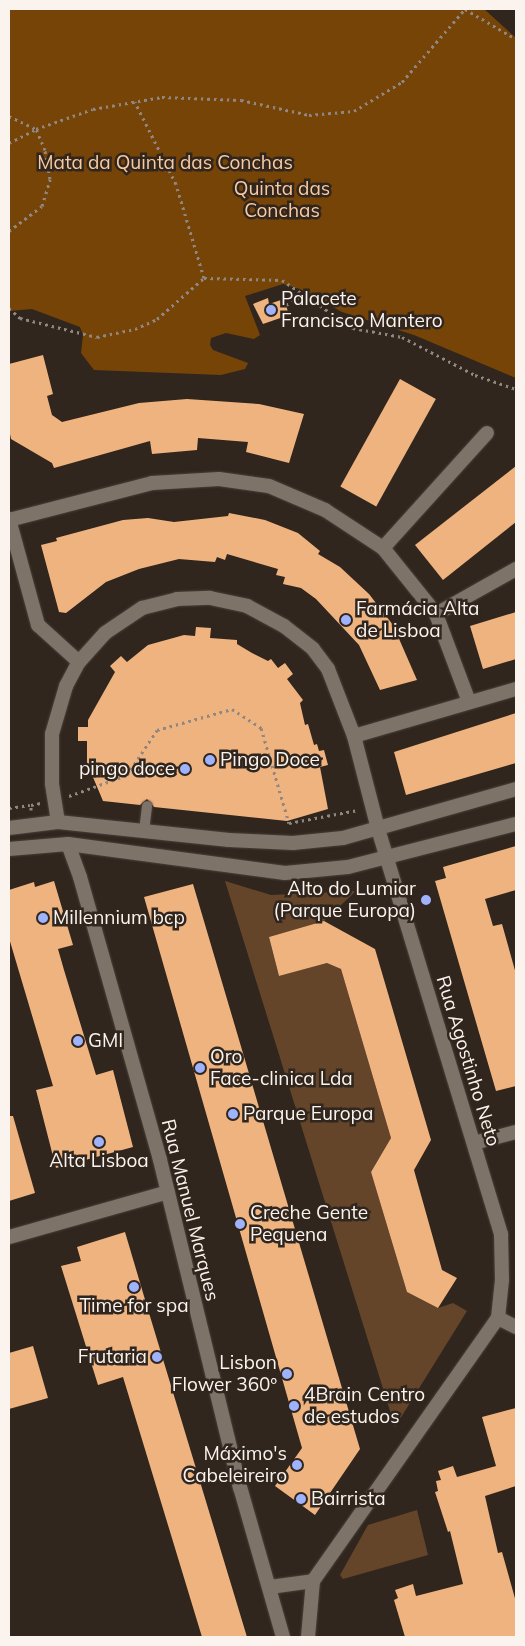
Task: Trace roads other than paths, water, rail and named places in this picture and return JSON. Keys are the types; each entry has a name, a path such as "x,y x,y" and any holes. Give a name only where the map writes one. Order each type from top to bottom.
{"street":[{"path":"383,548 487,433"},
{"path":"79,662 38,625 9,520 152,483 219,479 269,486 325,510 383,548 436,614 469,702"},
{"path":"436,614 516,569"},
{"name":"Rua Agostinho Neto","path":"79,662 105,633 142,608 177,599 210,598 247,606 284,626 313,649 328,669 354,736 378,829 501,1234 503,1270 498,1318 313,1581"},
{"name":"Rua Manuel Marques","path":"79,662 66,686 52,734 52,783 58,822 83,886 168,1192 240,1487 270,1586 283,1637"},
{"path":"354,736 516,689"},
{"path":"9,828 58,822 144,831 293,842 343,838 516,789"},
{"path":"9,849 68,844 284,873 348,867 516,824"},
{"path":"474,1143 516,1132"},
{"path":"9,1237 168,1192"},
{"path":"498,1318 516,1327"},
{"path":"270,1586 313,1581 308,1637"}],"lane":[{"path":"144,831 147,806"}],"place":[{"name":"Palacete Francisco Mantero","path":"271,310"},
{"name":"Farmácia Alta de Lisboa","path":"346,620"},
{"name":"Pingo Doce","path":"210,760"},
{"name":"pingo doce","path":"185,769"},
{"name":"Alto do Lumiar (Parque Europa)","path":"426,900"},
{"name":"Millennium bcp","path":"43,918"},
{"name":"GMI","path":"78,1041"},
{"name":"Oro Face-clinica Lda","path":"200,1068"},
{"name":"Parque Europa","path":"233,1114"},
{"name":"Alta Lisboa","path":"99,1142"},
{"name":"Creche Gente Pequena","path":"240,1224"},
{"name":"Time for spa","path":"134,1287"},
{"name":"Frutaria","path":"157,1357"},
{"name":"Lisbon Flower 360º","path":"287,1374"},
{"name":"4Brain Centro de estudos","path":"294,1406"},
{"name":"Máximo's Cabeleireiro","path":"297,1465"},
{"name":"Bairrista","path":"301,1499"}],"park label":[{"name":"Mata da Quinta das Conchas","path":"165,163"},
{"name":"Quinta das Conchas","path":"282,200"}]}
